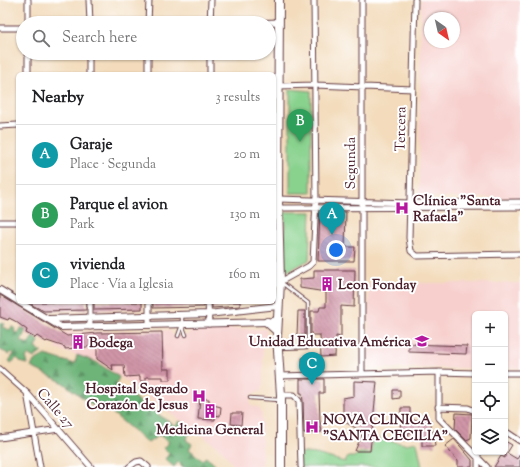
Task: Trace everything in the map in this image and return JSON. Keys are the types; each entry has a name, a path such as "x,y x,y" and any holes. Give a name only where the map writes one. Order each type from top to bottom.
{"main road":[{"path":"277,336 280,282 277,212 276,117 278,86 279,0"},
{"path":"267,322 277,330 281,398 282,467"}],"street":[{"path":"28,0 28,16"},
{"path":"89,0 90,16"},
{"path":"148,16 149,0"},
{"path":"210,16 211,0"},
{"path":"280,282 309,266 313,262 316,208 314,0"},
{"name":"Segunda","path":"362,0 362,373"},
{"name":"Tercera","path":"415,0 409,238 411,250 417,256 520,254"},
{"path":"0,28 16,28"},
{"path":"28,60 28,72"},
{"path":"89,60 89,72"},
{"path":"148,60 148,72"},
{"path":"210,60 210,72"},
{"path":"278,86 315,85 413,89"},
{"path":"0,126 16,125"},
{"path":"278,200 316,200 362,205"},
{"path":"411,205 520,202"},
{"path":"277,212 362,205 520,207"},
{"path":"0,222 16,222"},
{"path":"0,290 16,300"},
{"path":"27,304 47,319 61,327 209,324 267,322 278,320"},
{"path":"90,304 90,327"},
{"path":"149,304 149,325"},
{"path":"208,304 209,324"},
{"path":"47,319 208,314 278,306"},
{"name":"Calle 27","path":"0,369 16,381 91,467"},
{"path":"439,372 438,407 441,422 478,460 487,467"},
{"path":"279,376 362,373 472,373"},
{"path":"508,373 520,373"},
{"path":"0,374 16,381"},
{"path":"27,393 40,467"},
{"path":"281,398 294,395 299,401 301,467"},
{"path":"438,407 468,408 472,410"},
{"path":"0,438 58,428"},
{"path":"508,433 520,441"},
{"path":"478,455 478,467"},
{"path":"129,467 136,462 141,461 148,467"}],"lane":[{"path":"278,348 308,347 308,302 280,282"},
{"path":"178,336 182,324 182,315"},
{"path":"182,324 186,335"},
{"path":"250,398 281,398"}],"shaded area":[{"path":"421,0 520,0 520,198 419,197"},
{"name":"Unidad Educativa América","path":"369,283 520,283 520,368 508,368 508,311 472,311 472,368 369,368"},
{"name":"Hospital Sagrado Corazón de Jesus","path":"191,329 266,329 266,337 263,340 263,385 260,392 251,394 250,405 259,408 262,415 262,467 235,467 222,450 98,361 55,349 61,332 170,330 173,336 188,335"}],"green space":[{"path":"290,89 311,91 311,193 290,193"},
{"path":"285,212 311,212 309,260 284,273"},
{"path":"0,322 4,324 2,327 10,330 12,326 15,329 14,332 18,333 21,328 26,329 21,341 28,344 33,337 39,341 36,348 42,352 34,358 29,355 26,357 28,364 22,363 17,358 11,363 9,361 14,354 12,352 8,355 0,350"},
{"path":"45,355 75,364 77,355 96,362 119,377 116,385 175,426 180,421 191,430 186,440 192,444 189,449 202,460 206,457 218,467 183,467 178,462 174,467 165,459 169,454 163,448 169,442 159,435 148,443 103,405 96,408 62,382 31,367 34,361"},
{"path":"372,437 405,444 417,442 422,467 297,467 296,452 316,454 345,462 348,457 354,457 359,453 371,453"}],"building":[{"path":"320,212 346,212 345,247 355,247 354,261 318,261"},
{"path":"314,270 355,270 354,307 341,306 341,337 336,336 335,356 321,357 320,335 311,335 311,311 319,311 320,307 326,307 326,292 300,288 300,279 314,278"},
{"name":"Hospital Sagrado Corazón de Jesus","path":"0,295 67,336 97,333 162,332 163,369 170,369 170,380 163,380 163,377 146,377 146,381 140,381 140,376 125,377 124,365 112,365 113,370 97,359 97,346 65,349 65,347 47,341 46,342 37,336 35,338 26,333 27,330 15,321 9,318 8,320 0,317"},
{"path":"86,304 86,310 44,311 32,305"},
{"path":"94,304 142,304 142,309 94,310"},
{"path":"153,304 204,304 204,307 153,308"},
{"path":"212,304 240,304 240,306 212,308"},
{"path":"298,311 305,311 305,335 297,335"},
{"path":"409,344 467,346 466,354 409,352"},
{"path":"320,356 319,368 303,368 302,358"},
{"path":"300,379 324,379 324,393 319,393 322,432 304,433 303,401 302,393 300,393"},
{"path":"354,381 377,382 370,451 355,451 363,432 343,421 343,398 354,396"},
{"path":"393,390 400,390 400,398 393,399"},
{"name":"Medicina General","path":"200,399 209,399 209,404 221,407 220,416 215,415 215,420 198,419"},
{"path":"401,408 410,408 410,420 431,420 431,430 433,430 435,446 422,446 422,437 418,437 418,433 409,432 408,437 400,437"},
{"path":"232,413 242,413 241,425 231,424"},
{"path":"456,413 472,414 471,438 466,440 455,429"},
{"path":"454,439 472,460 472,467 458,467 458,461 445,446"},
{"path":"508,443 512,445 508,451"},
{"path":"508,454 517,459 520,454 520,467 494,467 501,456 505,458 505,455 508,455"}],"place":[{"name":"Parque el avion","path":"300,142"},
{"name":"Clínica \"Santa Rafaela\"","path":"402,208"},
{"name":"Garaje","path":"332,235"},
{"name":"Leon Fonday","path":"327,284"},
{"name":"Unidad Educativa América","path":"422,341"},
{"name":"Bodega","path":"78,342"},
{"name":"vivienda","path":"312,385"},
{"name":"Hospital Sagrado Corazón de Jesus","path":"199,396"},
{"name":"Medicina General","path":"210,411"},
{"name":"NOVA CLINICA \"SANTA CECILIA\"","path":"312,427"}]}
